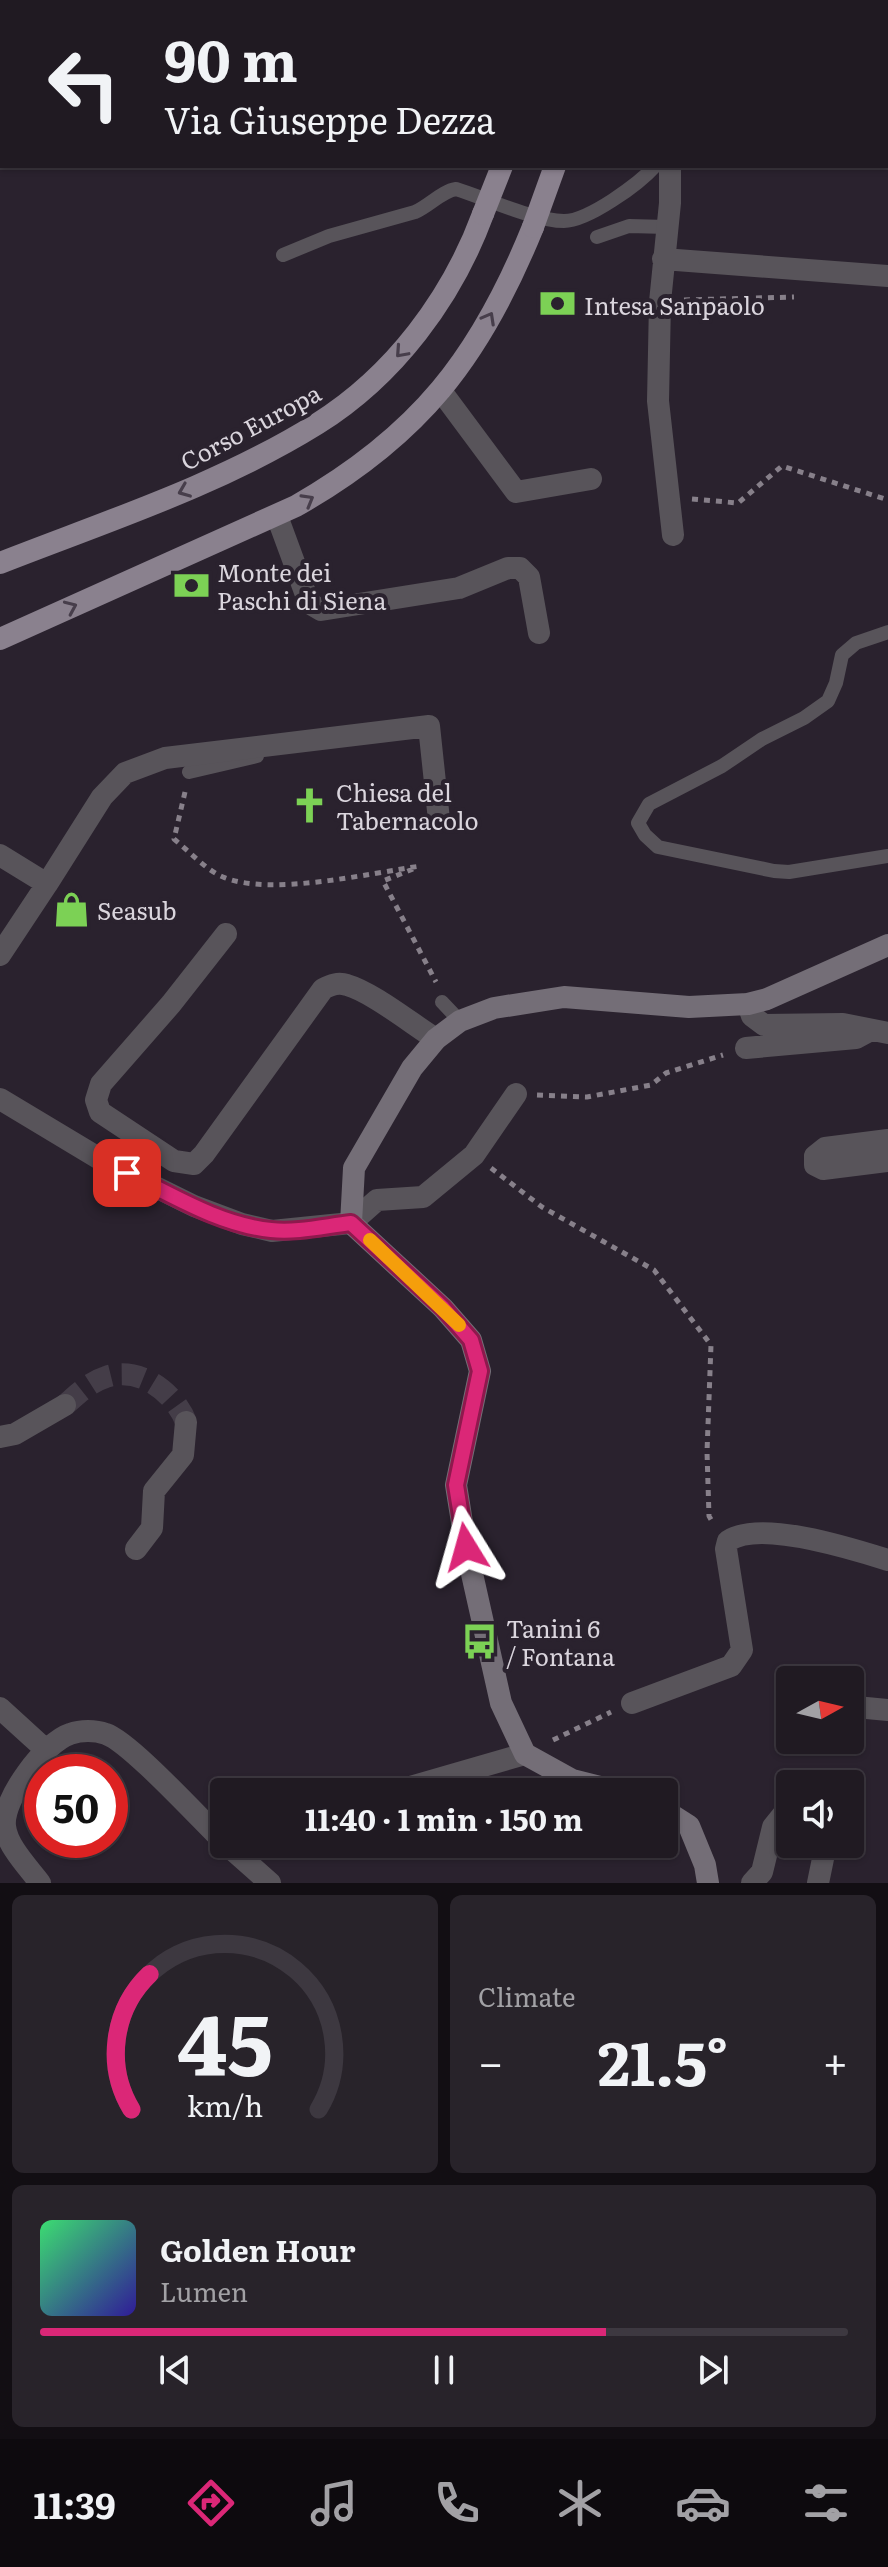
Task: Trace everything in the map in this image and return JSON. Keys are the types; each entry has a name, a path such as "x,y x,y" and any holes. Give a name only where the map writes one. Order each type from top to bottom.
{"main road":[{"name":"Corso Europa","path":"0,563 191,489 319,423 382,372 422,327 461,265 501,168"},
{"path":"0,639 277,516 323,491 397,436 441,391 488,321 515,271 554,168"},
{"path":"568,1778 525,1754 501,1703 466,1547 456,1485 480,1371 471,1340 443,1308 351,1223 354,1168 412,1068 436,1039 460,1021 494,1008 564,997 689,1007 748,1004 767,999 888,945"},
{"path":"678,1819 689,1826 705,1865 708,1883"}],"street":[{"path":"670,168 660,302 658,401 673,535"},
{"path":"663,259 888,276"},
{"path":"441,391 516,492 591,479"},
{"path":"277,516 309,603 321,610 459,588 508,568 520,568 529,577 539,633"},
{"path":"0,955 102,797 125,773 165,758 429,726 439,820"},
{"path":"0,855 47,884"},
{"path":"226,934 171,1004 101,1084 96,1100 100,1112 174,1161 194,1164 204,1154 323,989 332,984 345,984 361,991 436,1039"},
{"path":"748,1004 752,1016 764,1025 843,1024 883,1028"},
{"path":"746,1048 856,1038 883,1028"},
{"path":"0,1099 105,1162 194,1206 242,1224 272,1231 351,1223 377,1200 423,1197 474,1155 516,1094"},
{"path":"888,1140 825,1148 815,1156 815,1165 823,1169 888,1161"},
{"path":"0,1437 15,1434 65,1405"},
{"path":"136,1549 152,1528 154,1491 183,1455 186,1422"},
{"path":"632,1703 731,1666 742,1650 723,1536 759,1533 822,1540 888,1560"},
{"path":"0,1708 46,1750"},
{"path":"864,1708 888,1710"},
{"path":"40,1883 13,1847 5,1829 4,1813 20,1783 46,1750 69,1734 94,1731 118,1739 210,1828"},
{"path":"442,1778 525,1754"},
{"path":"752,1883 762,1872 776,1823"},
{"path":"242,1858 270,1883"},
{"path":"818,1883 823,1858"}],"lane":[{"path":"283,255 329,236 415,212 428,207 449,190 456,189 521,211 562,221 572,220 625,193 653,168"},
{"path":"597,237 629,226 667,227"},
{"path":"888,632 856,643 842,655 836,683 828,701 722,766 649,804 638,823 658,847 774,871 789,872 888,856"},
{"path":"189,772 331,738"},
{"path":"442,1002 460,1021"}],"path":[{"path":"660,302 716,297 797,297"},
{"path":"670,497 738,503 782,466 888,500"},
{"path":"189,772 174,839 222,877 252,884 292,884 421,866 383,881 436,980 442,1002"},
{"path":"516,1094 587,1097 651,1085 666,1073 746,1048"},
{"path":"474,1155 542,1207 654,1270 711,1345 707,1452 709,1516 723,1536"},
{"path":"571,1778 552,1738 632,1703"}],"tunnel":[{"path":"65,1405 100,1379 118,1374 131,1375 143,1378 165,1392 186,1422"}],"slow traffic":[{"path":"370,1240 459,1325"}],"place":[{"name":"Intesa Sanpaolo","path":"558,304"},
{"name":"Monte dei Paschi di Siena","path":"191,585"},
{"name":"Chiesa del Tabernacolo","path":"310,805"},
{"name":"Seasub","path":"71,909"},
{"name":"Tanini 6 / Fontana","path":"480,1641"}],"route":[{"path":"127,1173 194,1206 242,1224 272,1231 351,1223 443,1308 471,1340 480,1371 456,1485 466,1547"}]}
